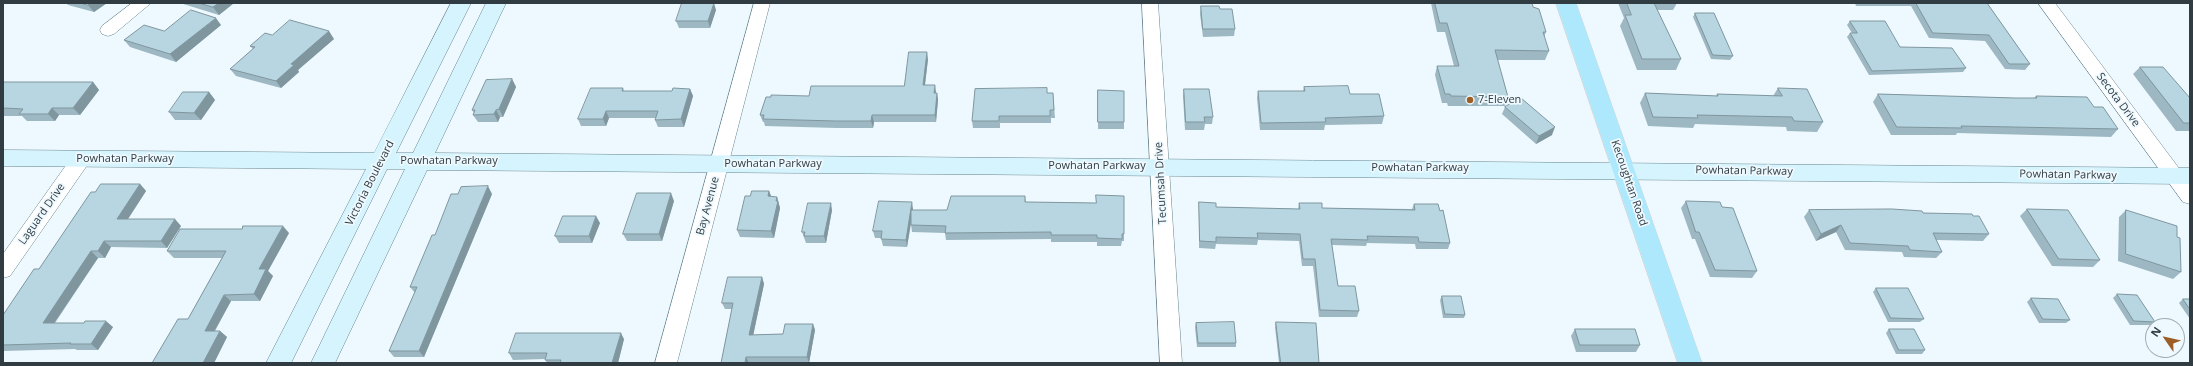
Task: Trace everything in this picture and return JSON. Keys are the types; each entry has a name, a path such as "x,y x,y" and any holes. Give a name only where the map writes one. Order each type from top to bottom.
{"main road":[{"name":"Victoria Boulevard","path":"278,363 461,3"},
{"path":"323,363 496,3"},
{"name":"Kecoughtan Road","path":"1566,3 1625,170 1690,363"},
{"name":"Powhatan Parkway","path":"3,158 420,160 2182,176"}],"street":[{"path":"108,30 143,3"},
{"name":"Bay Avenue","path":"666,363 762,3"},
{"name":"Tecumsah Drive","path":"1150,3 1172,363"},
{"name":"Secota Drive","path":"2046,3 2182,176 2190,197"},
{"name":"Laguard Drive","path":"3,270 81,159"}],"building":[{"path":"199,3 219,3 213,7"},
{"path":"682,3 714,3 708,21 676,21"},
{"path":"1435,3 1532,3 1533,7 1539,9 1546,32 1543,32 1549,51 1495,50 1508,97 1451,96 1450,94 1445,94 1437,66 1459,66 1447,23 1440,23"},
{"path":"1627,3 1654,3 1681,59 1642,59 1625,15 1631,15"},
{"path":"1916,3 1987,3 2030,64 2009,64 1989,35 1933,33"},
{"path":"1201,6 1219,6 1220,9 1232,9 1235,29 1203,29"},
{"path":"191,10 216,18 170,54 124,40 144,25 164,31"},
{"path":"1695,13 1714,13 1733,56 1713,55"},
{"path":"290,20 329,31 291,64 294,65 276,81 230,69 255,47 250,46 265,33 272,35"},
{"path":"1850,21 1885,21 1900,47 1952,48 1966,68 1872,71 1850,33 1857,33"},
{"path":"909,52 927,52 923,85 935,85 934,93 937,93 935,115 872,115 871,121 835,121 763,119 764,115 760,115 766,97 771,97 771,95 809,96 811,86 904,86"},
{"path":"2140,67 2163,67 2190,98 2190,123 2184,123"},
{"path":"512,79 499,109 496,110 494,114 473,115 475,110 472,110 486,80"},
{"path":"3,82 93,82 73,108 52,108 48,114 19,114 23,109 3,108"},
{"path":"1348,86 1350,94 1379,94 1384,116 1325,118 1326,122 1261,123 1258,91 1305,91 1304,87"},
{"path":"591,88 623,88 622,91 672,91 673,88 690,89 681,119 655,120 658,111 606,111 603,119 578,119"},
{"path":"1047,88 1047,93 1053,93 1054,110 1050,110 1050,116 999,116 999,121 972,121 975,89"},
{"path":"1778,88 1807,89 1823,122 1794,121 1792,117 1697,115 1698,118 1653,117 1645,93 1718,96 1717,94 1782,96"},
{"path":"1184,89 1209,89 1213,117 1204,117 1205,122 1186,122"},
{"path":"1098,90 1124,91 1124,122 1098,122"},
{"path":"183,92 209,92 194,113 169,112"},
{"path":"1878,94 2015,98 2037,98 2036,96 2087,97 2094,107 2103,107 2118,129 1961,126 1962,128 1897,127"},
{"path":"1521,98 1555,127 1539,136 1505,107"},
{"path":"101,184 140,184 117,219 175,219 161,241 104,241 98,251 91,251 43,323 84,323 85,321 106,321 91,344 70,344 71,343 3,345 3,315 34,269 39,269 91,192 95,192"},
{"path":"488,186 419,351 389,351 417,287 410,287 432,235 435,235 451,194 458,194 461,187"},
{"path":"752,191 769,191 768,196 777,197 776,201 778,201 771,231 737,230 745,196 750,196"},
{"path":"637,193 671,193 659,234 623,234"},
{"path":"1096,195 1124,196 1124,234 1122,234 1122,239 1097,238 1097,235 1051,235 1051,232 945,233 946,226 911,225 911,210 947,210 951,196 1025,196 1025,202 1096,203"},
{"path":"879,201 912,202 906,240 881,239 882,231 873,231"},
{"path":"1686,201 1720,202 1722,207 1733,208 1757,271 1715,270 1699,232 1696,232"},
{"path":"1199,202 1216,203 1216,207 1300,209 1299,203 1322,203 1322,208 1415,210 1414,204 1438,204 1440,211 1443,210 1450,243 1419,242 1418,237 1367,236 1368,240 1331,239 1338,286 1355,286 1359,311 1320,310 1315,259 1303,259 1300,234 1257,233 1258,238 1216,237 1216,242 1200,241"},
{"path":"808,203 831,203 824,236 804,236 805,232 802,232"},
{"path":"1892,209 1922,211 1923,213 1972,214 1973,216 1979,216 1989,234 1933,233 1942,252 1910,250 1908,246 1850,243 1841,225 1821,234 1809,210"},
{"path":"2027,209 2068,210 2100,260 2059,259"},
{"path":"2126,210 2177,226 2177,237 2180,238 2181,272 2126,254"},
{"path":"563,216 596,216 589,236 555,236"},
{"path":"243,226 283,226 259,269 266,269 254,294 224,295 205,331 220,331 203,363 152,363 178,319 188,319 226,251 167,251 180,229 242,229"},
{"path":"728,277 762,277 749,335 783,334 785,324 813,324 807,357 746,357 745,363 721,363 733,303 722,303"},
{"path":"1876,288 1908,288 1924,319 1891,318"},
{"path":"2117,294 2137,295 2152,318 2145,318 2145,322 2134,321"},
{"path":"1442,296 1461,296 1465,315 1445,314"},
{"path":"2031,298 2058,299 2070,320 2043,319"},
{"path":"2183,299 2190,299 2190,309"},
{"path":"1234,322 1236,343 1198,343 1196,323"},
{"path":"1276,322 1316,323 1319,363 1281,363"},
{"path":"1575,329 1635,329 1640,345 1580,345"},
{"path":"1889,329 1914,329 1925,350 1899,350"},
{"path":"516,333 621,333 612,363 560,363 561,360 545,360 547,353 509,353"}],"place":[{"name":"7-Eleven","path":"1470,100"}]}
